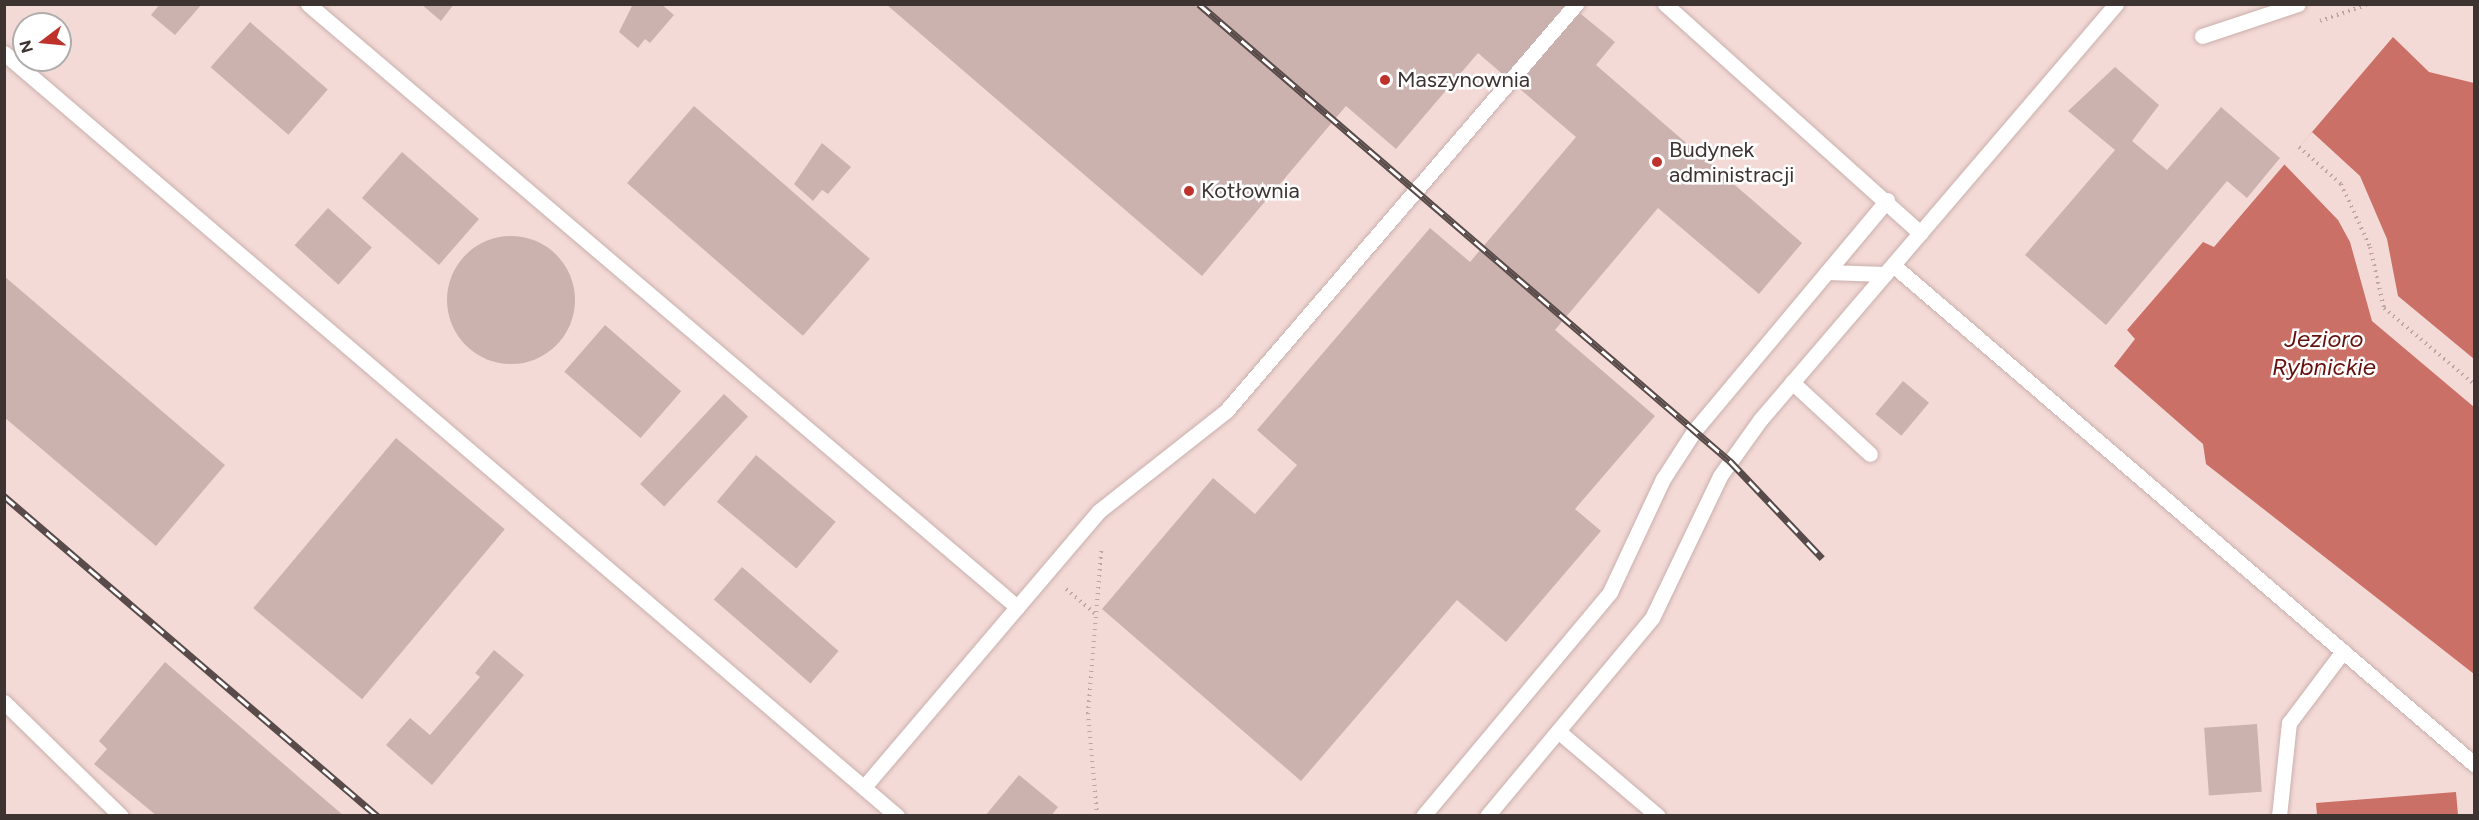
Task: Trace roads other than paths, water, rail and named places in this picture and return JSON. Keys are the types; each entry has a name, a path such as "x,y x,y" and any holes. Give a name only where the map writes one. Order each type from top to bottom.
{"lane":[{"path":"308,4 1017,607"},
{"path":"864,787 1099,511 1226,411 1576,4"},
{"path":"1665,4 1887,200 1920,233"},
{"path":"1487,816 1652,618 1720,476 1792,382 2116,4"},
{"path":"2202,36 2298,4"},
{"path":"4,53 897,816"},
{"path":"1423,816 1610,592 1678,454 1887,200"},
{"path":"1827,272 1889,269 2475,764"},
{"path":"1792,382 1870,454"},
{"path":"2279,816 2289,723 2343,651"},
{"path":"4,702 121,816"},
{"path":"1558,731 1658,816"}],"water":[{"name":"Jezioro Rybnickie","path":"2393,37 2429,72 2474,83 2474,674 2206,464 2203,444 2114,366 2135,339 2127,330 2203,242 2214,247"},
{"path":"2456,792 2458,815 2317,815 2316,803"}],"railway":[{"path":"1199,4 1730,461 1822,558"},
{"path":"4,496 378,816"}],"place":[{"name":"Maszynownia","path":"1385,80"},
{"name":"Budynek administracji","path":"1657,162"},
{"name":"Kotłownia","path":"1189,191"}]}
